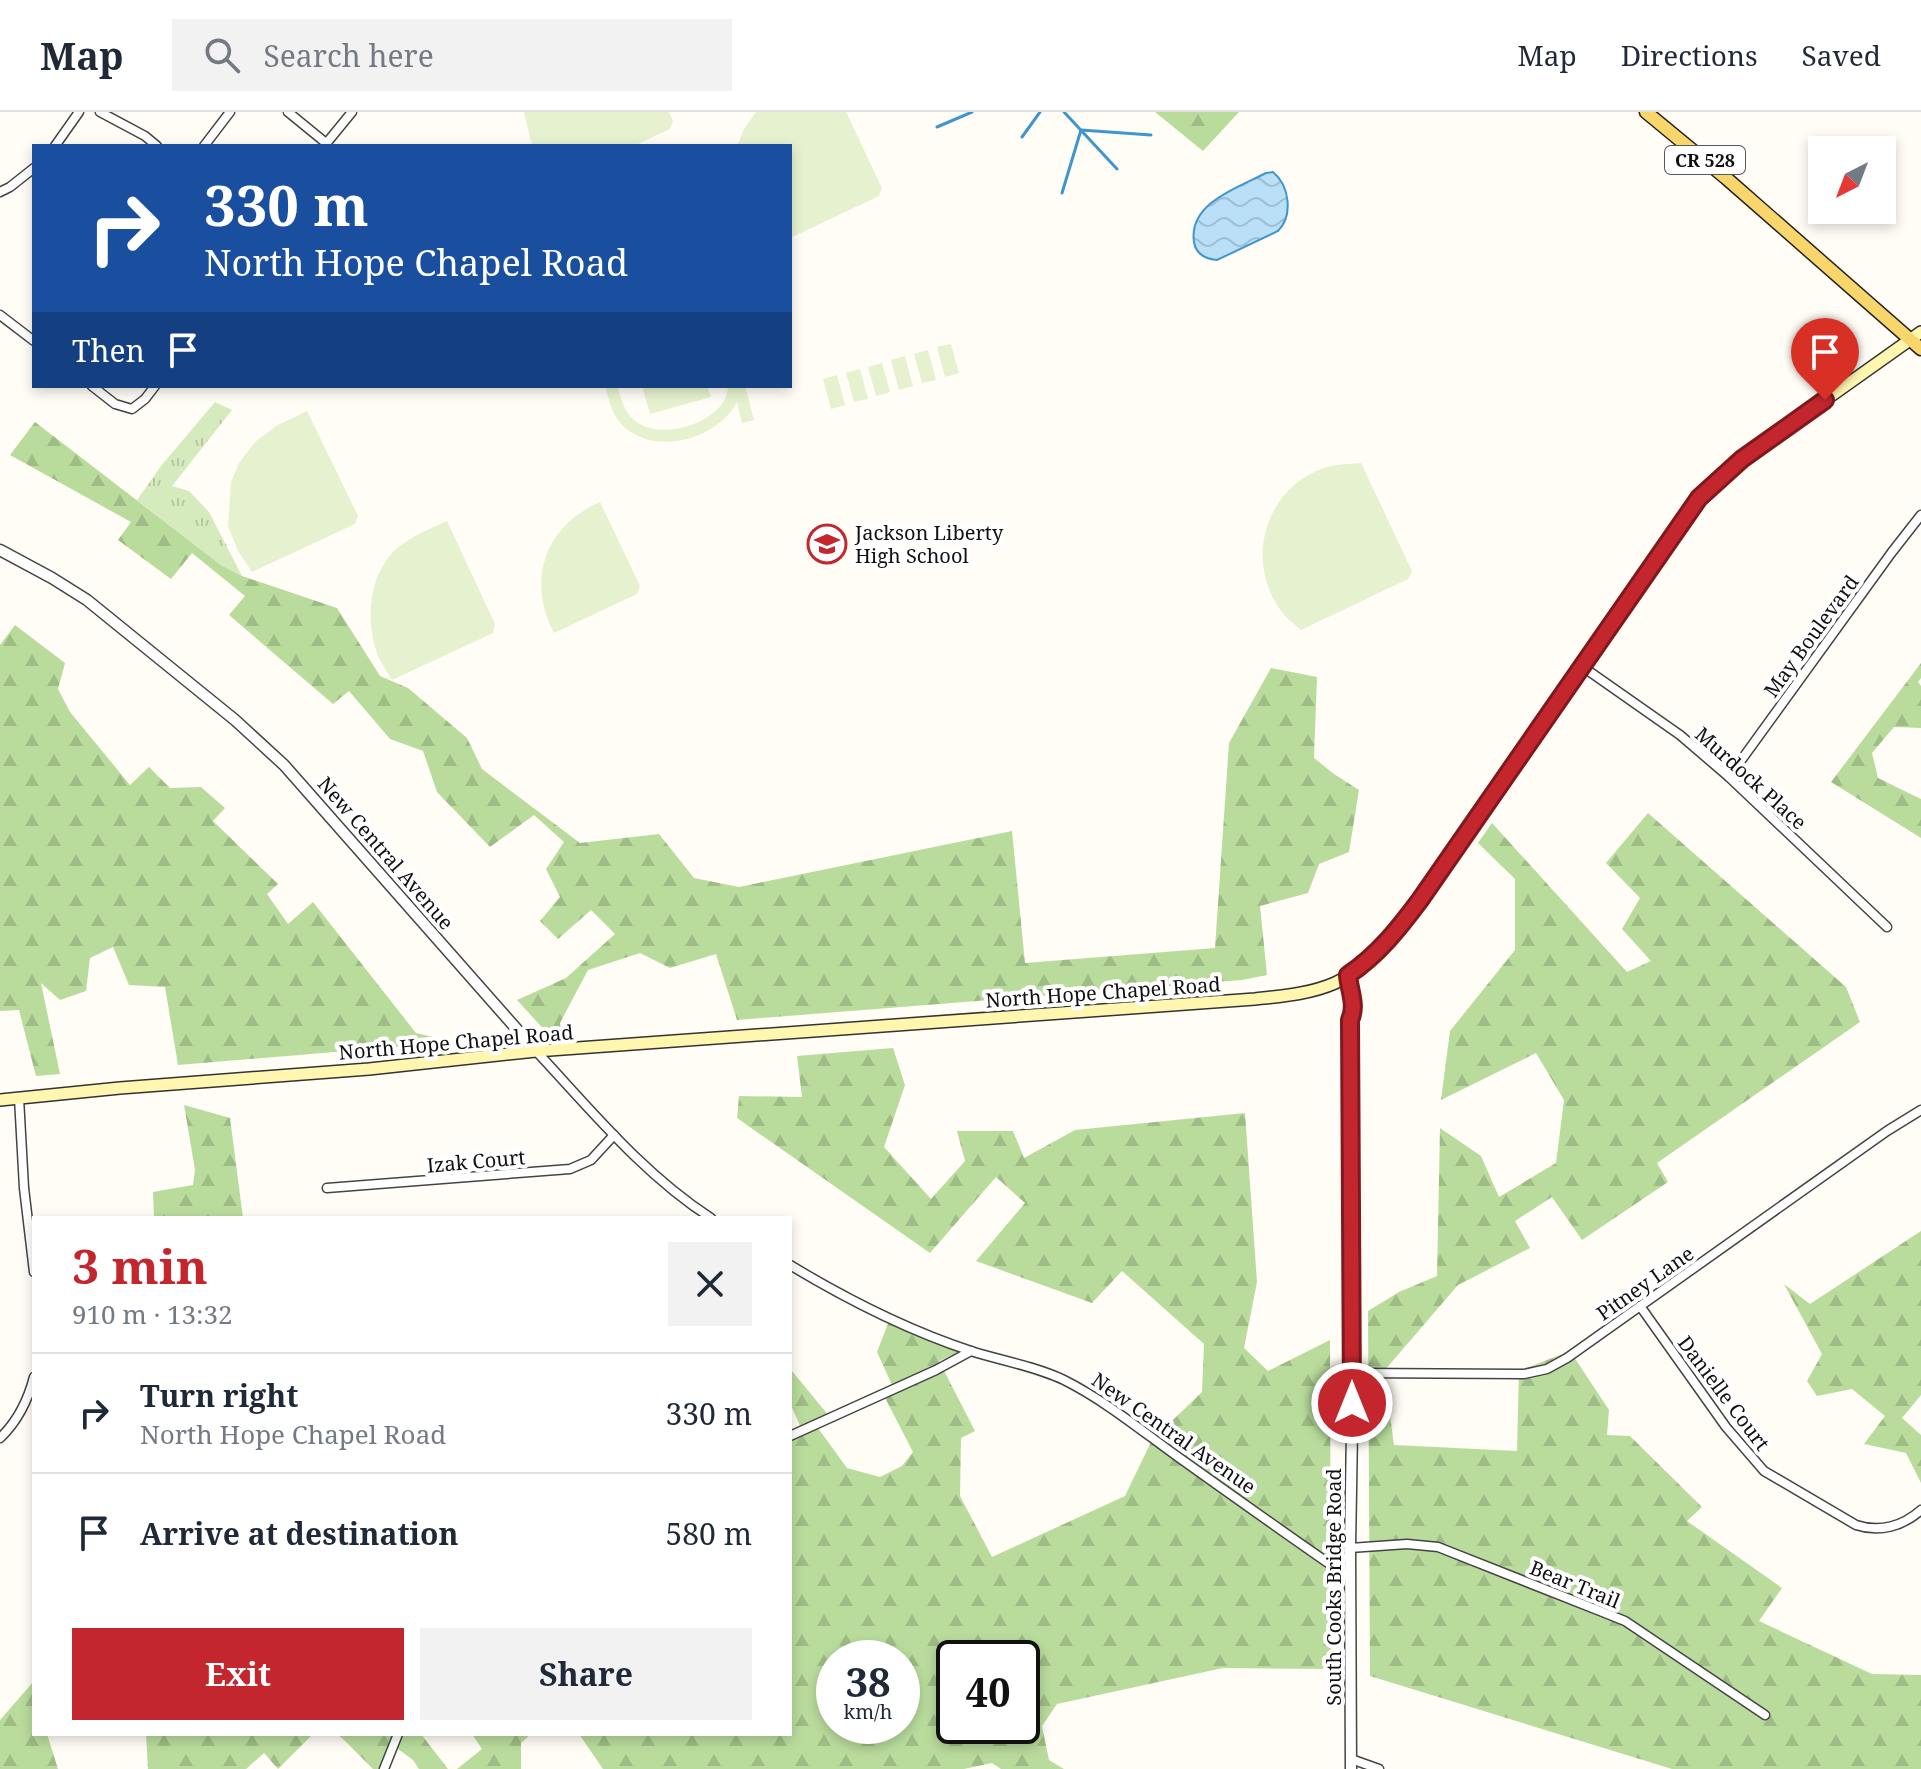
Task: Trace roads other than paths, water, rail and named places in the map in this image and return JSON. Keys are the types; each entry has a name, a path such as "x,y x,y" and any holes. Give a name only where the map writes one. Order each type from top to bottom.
{"main road":[{"name":"CR 528","path":"1646,112 1918,340"},
{"name":"North Hope Chapel Road","path":"0,1100 369,1069 536,1051 1255,999 1292,995 1348,980 1387,943 1412,911 1699,498 1742,459 1918,340"}],"street":[{"path":"56,144 79,112"},
{"path":"100,112 155,144"},
{"path":"206,144 230,112"},
{"path":"288,112 325,144 352,112"},
{"path":"0,192 32,170"},
{"path":"0,315 32,339"},
{"path":"95,388 115,404 132,409 153,388"},
{"name":"May Boulevard","path":"1729,777 1921,515"},
{"name":"New Central Avenue","path":"0,550 87,600 235,720 284,765 614,1135 663,1183 708,1216"},
{"name":"Murdock Place","path":"1583,667 1680,735 1729,777 1887,927"},
{"name":"South Cooks Bridge Road","path":"1348,980 1345,993 1346,1013 1350,1020 1353,1373 1351,1764"},
{"path":"19,1098 24,1188 32,1255"},
{"name":"Pitney Lane","path":"1353,1373 1524,1374 1567,1358 1921,1110"},
{"name":"Izak Court","path":"327,1188 570,1169 591,1160 614,1135"},
{"name":"New Central Avenue","path":"792,1266 900,1325 1064,1380 1350,1578"},
{"name":"Danielle Court","path":"1640,1306 1726,1427 1764,1471 1864,1527 1888,1528 1911,1519 1921,1510"},
{"path":"792,1435 971,1351"},
{"path":"0,1438 22,1409 32,1382"},
{"name":"Bear Trail","path":"1350,1548 1407,1544 1438,1547 1625,1621 1765,1715"},
{"path":"384,1769 397,1736"},
{"path":"1351,1764 1379,1769"}],"water":[{"path":"1273,172 1283,185 1288,201 1286,217 1278,231 1217,260 1199,253 1194,242 1194,228 1207,207 1230,191"}],"waterway":[{"path":"937,127 972,112"},
{"path":"1022,137 1040,112"},
{"path":"1064,112 1117,169"},
{"path":"1062,193 1081,130 1151,135"}],"place":[{"name":"Jackson Liberty High School","path":"827,544"}]}
